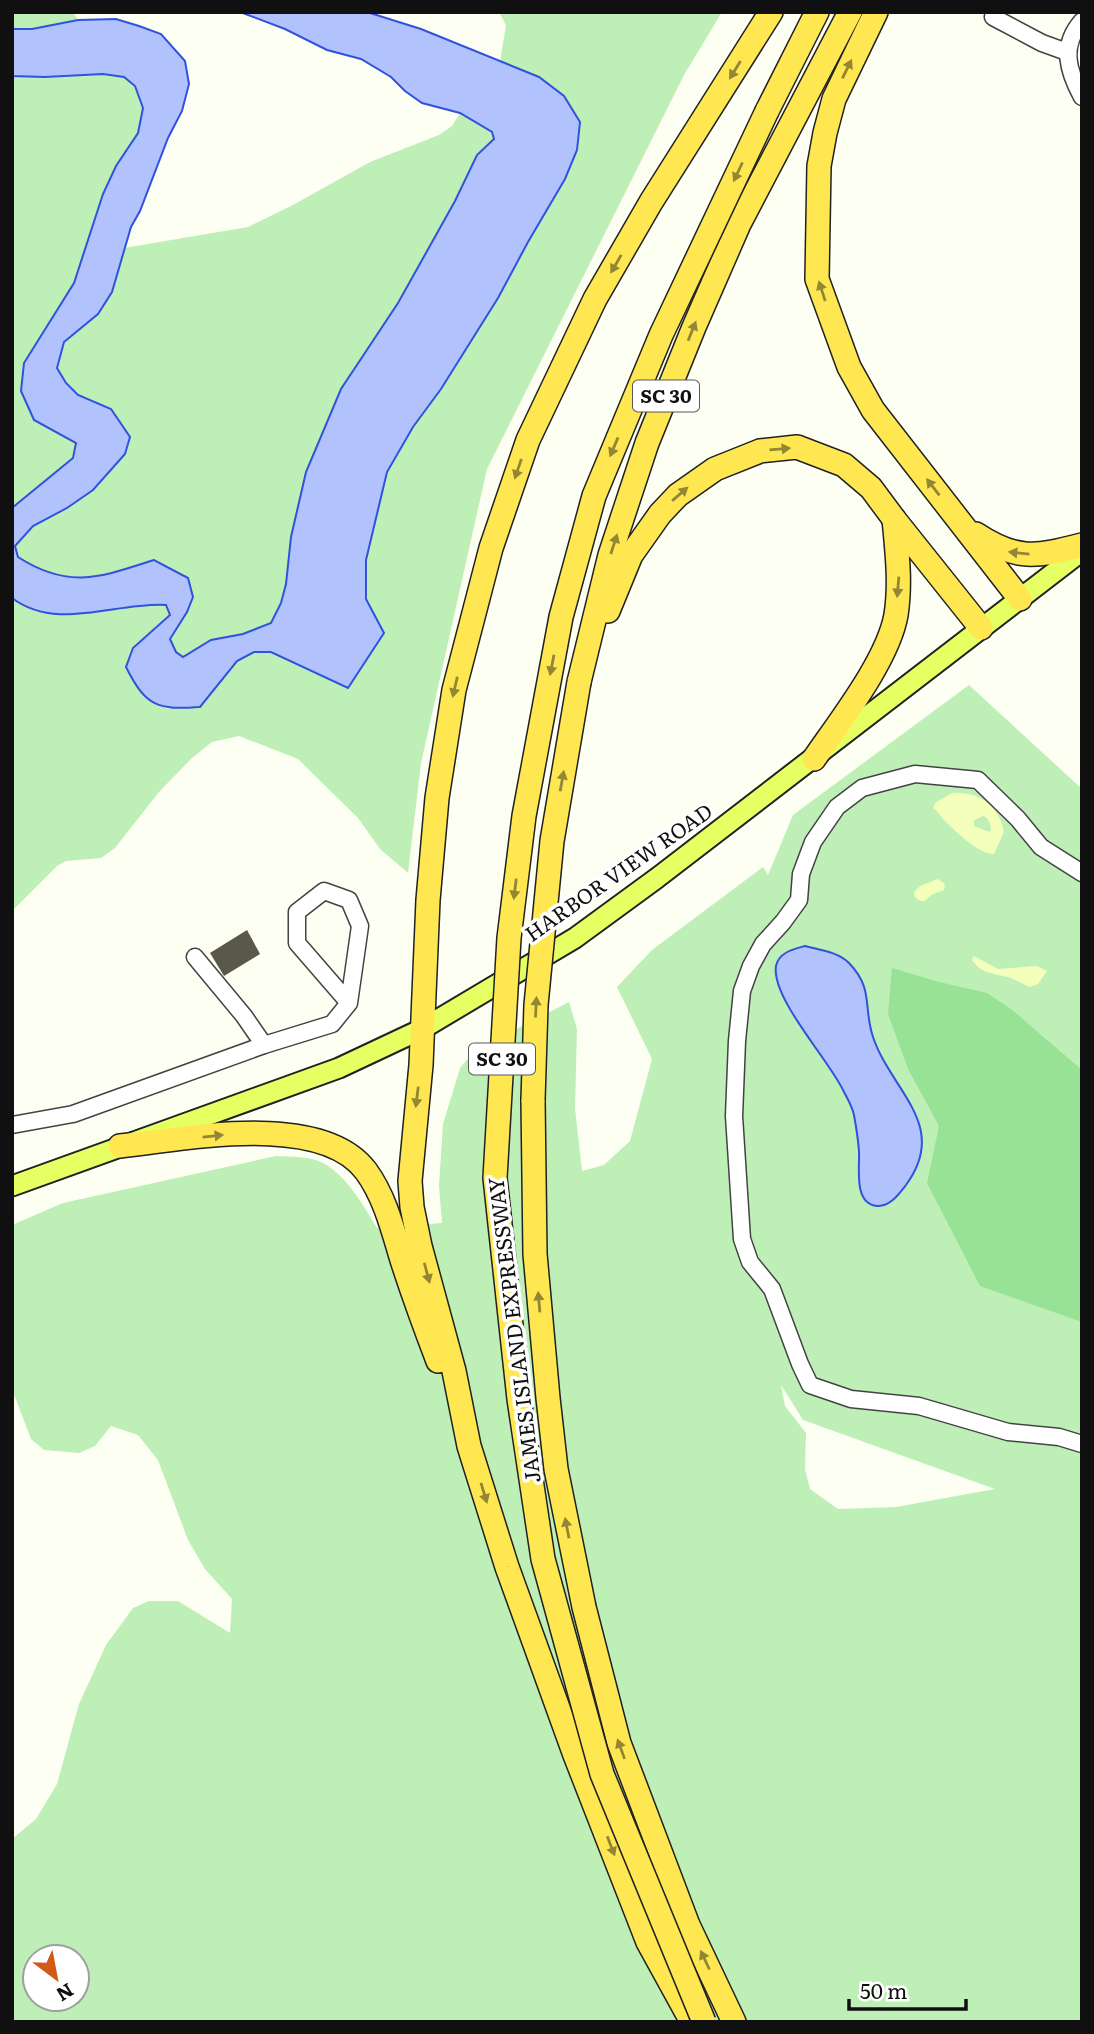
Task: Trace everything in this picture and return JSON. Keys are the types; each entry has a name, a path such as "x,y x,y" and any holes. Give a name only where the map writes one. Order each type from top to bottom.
{"highway":[{"path":"469,1446 454,1371 420,1246 410,1181 421,1065 428,900 437,797 454,690 491,548 523,452 595,299 651,202 772,12"},
{"name":"JAMES ISLAND EXPRESSWAY","path":"704,2022 602,1774 543,1559 519,1399 495,1178 512,911 524,816 561,617 594,496 661,335 817,12"},
{"name":"JAMES ISLAND EXPRESSWAY","path":"734,2022 688,1925 619,1743 575,1566 556,1469 534,1254 533,1100 536,1004 552,841 579,682 610,555 647,443 738,224 850,12"},
{"path":"876,12 834,99 825,133 819,166 817,279 849,367 873,410 1020,599"},
{"path":"579,682 631,555 660,514 677,495 715,469 760,451 797,447 844,465 871,488 981,628"},
{"path":"814,759 877,666 896,618 899,573 894,519"},
{"path":"963,526 992,545 1012,554 1045,554 1082,545"},
{"path":"120,1146 243,1132 311,1138 348,1153 366,1171 384,1205 420,1314 469,1446 507,1567 575,1755 648,1942 692,2022"}],"main road":[{"name":"HARBOR VIEW ROAD","path":"12,1186 339,1068 422,1029 575,938 814,759 1082,551"}],"street":[{"path":"993,17 1042,43 1067,52"},
{"path":"1082,21 1075,29 1067,52 1070,74 1082,97"},
{"path":"1082,873 1041,848 1018,819 978,780 915,774 862,788 837,807 813,842 801,874 799,900 763,944 751,965 741,991 734,1116 742,1239 750,1262 772,1289 810,1385 850,1399 919,1406 1008,1432 1059,1437 1082,1444"},
{"path":"12,1125 73,1114 264,1045 332,1024 349,1003 360,926 349,900 324,891 297,912 297,943 349,1003"},
{"path":"195,957 244,1016 264,1045"}],"shaded area":[{"path":"12,12 73,12 78,20 32,29 12,29"},
{"path":"499,12 722,12 684,75 487,469 421,763 408,873 380,849 358,818 298,759 239,736 212,742 192,758 159,792 115,848 101,858 66,861 57,866 12,911 12,598 29,608 67,614 166,605 170,615 155,627 134,683 152,702 168,709 223,676 237,661 254,652 271,652 348,688 384,633 366,599 366,560 387,472 413,427 441,389 498,298 565,179 513,68 500,62 506,25"},
{"path":"75,74 124,77 135,85 143,108 138,133 116,166 103,194 74,283 60,309 39,337 49,429 76,443 73,458 12,508 12,76"},
{"path":"460,113 492,132 494,139 477,155 455,201 398,303 341,389 306,472 291,537 286,584 281,603 271,623 243,634 211,640 183,657 176,652 169,639 187,612 154,560 101,575 69,577 53,574 18,557 15,546 33,526 93,490 125,454 87,399 73,390 57,368 64,342 98,314 117,273 124,248 248,227 370,162 439,135 452,126"},
{"path":"969,685 1082,789 1082,2022 12,2022 12,1839 36,1819 57,1784 79,1704 106,1645 133,1608 149,1601 178,1601 230,1633 232,1599 205,1569 188,1540 158,1460 138,1435 111,1426 95,1446 79,1453 44,1450 31,1439 12,1389 12,1225 63,1203 276,1156 308,1158 320,1161 334,1170 361,1202 377,1228 442,1223 439,1186 443,1124 460,1068 474,1051 569,1002 577,1029 575,1108 582,1171 604,1165 630,1141 652,1059 617,987 652,950 763,867 768,875 793,815","holes":["781,1385 803,1420 995,1489 896,1507 838,1509 810,1489 805,1469 806,1433 785,1406"]},
{"path":"892,968 987,993 1011,1009 1082,1070 1082,1322 980,1286 927,1183 939,1126 908,1069 888,1014"}],"sand":[{"path":"952,793 961,793 979,797 992,807 1004,832 994,854 975,847 955,831 933,808 936,802","holes":["983,816 988,820 991,830 989,832 974,826 974,820"]},
{"path":"938,879 945,884 944,890 924,901 918,900 914,892 920,886"},
{"path":"974,956 998,969 1037,966 1047,971 1038,984 1029,987 984,970 972,960"}],"water":[{"path":"240,12 367,12 421,29 539,77 564,96 580,122 577,150 565,179 498,298 441,389 413,427 387,472 366,560 366,599 384,633 348,688 271,652 254,652 237,661 200,707 174,708 147,698 126,667 133,648 170,615 166,605 67,614 29,608 12,598 12,508 73,458 76,443 34,420 21,391 24,363 74,283 103,194 116,166 138,133 143,108 135,86 124,77 103,74 12,76 12,29 32,29 78,20 116,19 161,34 185,61 189,84 182,111 131,227 112,292 98,314 64,342 57,368 66,383 78,395 111,409 130,437 125,454 93,490 33,526 15,546 18,557 53,574 69,577 101,575 154,560 188,578 193,597 170,639 176,652 183,657 211,640 243,634 271,623 281,603 286,584 291,537 306,472 341,389 398,303 455,201 477,155 494,139 492,132 460,113 422,103 391,77 361,59 327,50 285,29"},
{"path":"805,946 840,956 857,972 865,990 873,1037 920,1126 922,1144 918,1164 900,1192 882,1206 869,1204 861,1192 858,1142 851,1105 836,1077 791,1011 777,979 776,966 780,957"}],"building":[{"path":"247,930 260,954 224,976 210,953"}]}
